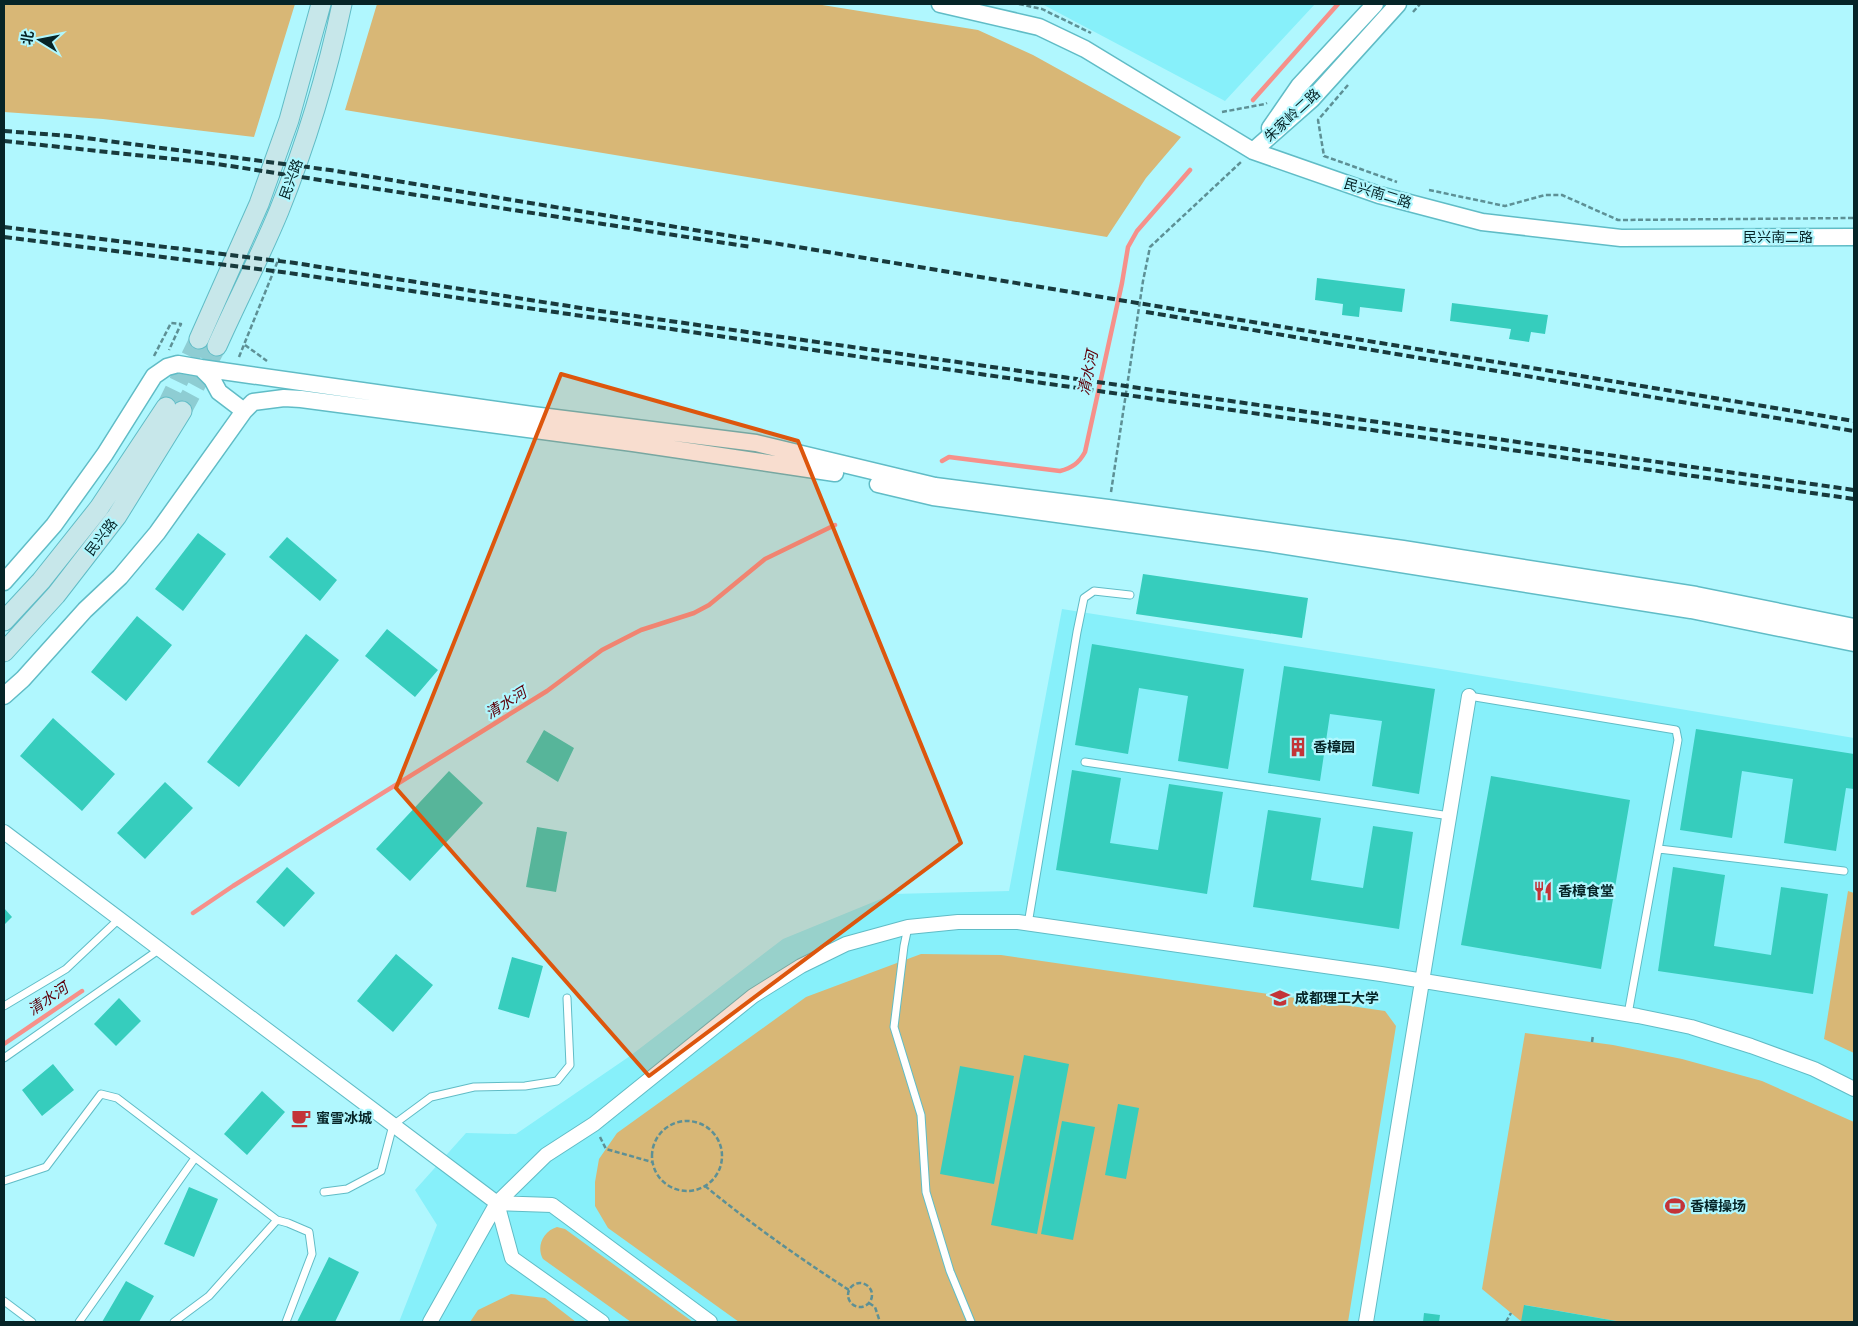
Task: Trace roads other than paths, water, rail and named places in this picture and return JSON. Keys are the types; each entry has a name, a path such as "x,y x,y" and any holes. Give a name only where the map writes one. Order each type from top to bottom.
{"main road":[{"name":"民兴路","path":"321,4 288,120 208,342 278,211 308,132 331,55 342,4"},
{"name":"民兴路","path":"4,621 41,581 174,409 117,516 56,595 4,652"}],"street":[{"name":"民兴南二路","path":"940,4 1039,27 1085,49 1253,151 1379,196 1482,222 1621,238 1854,237"},
{"name":"朱家岭二路","path":"1253,151 1299,86 1375,4"},
{"name":"朱家岭二路","path":"1253,151 1312,100 1398,4"},
{"path":"4,582 54,525 105,454 154,376 167,367 178,364 523,413 756,443 936,486 1108,508 1545,571 1696,595 1854,627"},
{"path":"201,368 212,379 219,392 244,411"},
{"path":"4,696 23,679 78,617 126,570 156,533 244,411 253,402 284,398 827,470 933,497 1262,542 1691,610 1854,643"},
{"path":"1366,1322 1424,981 1469,696"},
{"path":"4,832 497,1203 552,1205 710,1322"},
{"path":"430,1322 497,1203 546,1155 594,1124 752,996 801,966 846,944 908,927 958,922 1028,924 1424,981 1628,1014 1692,1027 1751,1046 1814,1069 1854,1089"},
{"path":"497,1203 512,1258 602,1322"}],"lane":[{"path":"1028,924 1084,598 1094,590 1130,596"},
{"path":"1469,696 1676,730 1678,740 1628,1014"},
{"path":"1085,762 1451,816"},
{"path":"1659,850 1844,871"},
{"path":"4,1006 66,969 120,919"},
{"path":"908,927 894,1027 921,1115 926,1192 950,1271 971,1322"},
{"path":"4,1058 160,949"},
{"path":"324,1192 347,1189 381,1171 393,1125 431,1097 474,1087 525,1086 557,1081 570,1065 566,998"},
{"path":"4,1181 46,1167 102,1094 117,1098 277,1220 309,1232 312,1254 286,1322"},
{"path":"79,1322 195,1158"},
{"path":"174,1322 209,1296 277,1220"},
{"path":"4,1301 32,1322"}],"waterway":[{"name":"清水河","path":"1253,100 1338,4"},
{"name":"清水河","path":"942,461 949,457 1060,471 1072,467 1078,462 1085,452 1122,283 1128,247 1137,231 1190,170"},
{"name":"清水河","path":"193,913 233,886 547,691 602,650 641,630 694,613 709,605 765,559 835,525"},
{"name":"清水河","path":"4,1044 82,991"}],"tunnel":[{"path":"166,407 199,339"},
{"path":"182,411 217,346"}],"railway":[{"path":"4,131 70,136 330,170 1854,421"},
{"path":"4,141 211,163 751,247"},
{"path":"4,227 295,263 600,311 1854,490"},
{"path":"4,237 289,273 1854,499"},
{"path":"1146,312 1854,431"}],"place":[{"name":"香樟园","path":"1298,747"},
{"name":"香樟食堂","path":"1543,891"},
{"name":"成都理工大学","path":"1280,998"},
{"name":"蜜雪冰城","path":"301,1118"},
{"name":"香樟操场","path":"1675,1206"}]}
